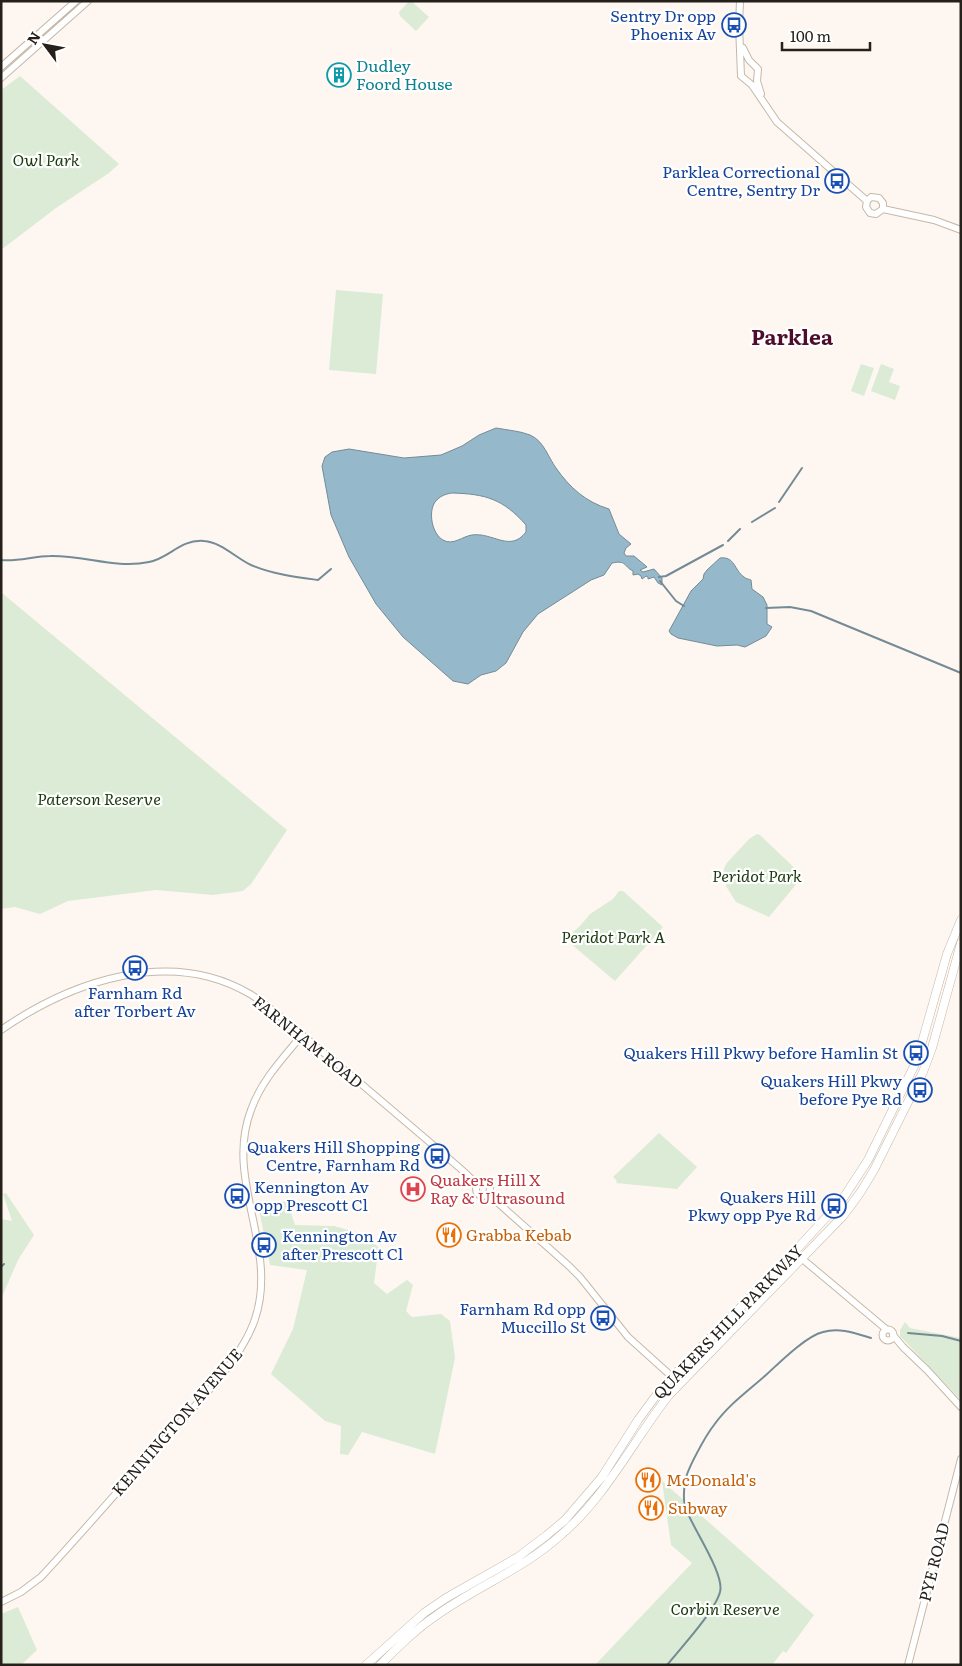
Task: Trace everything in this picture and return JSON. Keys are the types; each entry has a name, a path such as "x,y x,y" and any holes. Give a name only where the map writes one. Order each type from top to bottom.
{"main road":[{"name":"QUAKERS HILL PARKWAY","path":"366,1665 424,1613 518,1557 565,1520 602,1477 638,1420 671,1377 828,1217 855,1183 918,1060 946,954 961,920"},
{"name":"QUAKERS HILL PARKWAY","path":"380,1665 413,1634 437,1615 526,1562 564,1533 580,1518 607,1484 657,1410 679,1383 853,1202 871,1176 886,1148 928,1059 961,943"}],"street":[{"path":"1,68 76,1"},
{"path":"1,78 88,1"},
{"path":"740,1 741,76 752,86 777,122 867,201"},
{"path":"740,43 752,64 758,69 758,87 763,102"},
{"path":"741,70 744,65 752,64"},
{"path":"745,80 750,81 757,77"},
{"path":"883,209 883,202 879,198 871,198 867,201 866,207 870,213 876,214 883,209 934,220 961,230"},
{"name":"FARNHAM ROAD","path":"1,1030 38,1006 91,984 126,975 164,971 202,976 238,988 264,1004 401,1118 476,1184"},
{"name":"KENNINGTON AVENUE","path":"1,1602 22,1592 41,1577 216,1381 244,1343 258,1309 262,1274 260,1250 242,1164 245,1132 250,1112 259,1092 302,1035"},
{"path":"482,1181 488,1183 490,1187 488,1194 484,1196 477,1194 476,1184 482,1181"},
{"path":"488,1194 569,1266 628,1337 679,1383"},
{"path":"794,1252 874,1320 884,1332 884,1339 891,1338 903,1348 927,1370 961,1407"},
{"path":"884,1332 892,1330 891,1338"},
{"name":"PYE ROAD","path":"908,1665 961,1459"}],"green space":[{"path":"409,1 429,17 416,31 400,16 399,12"},
{"name":"Owl Park","path":"20,76 119,164 109,173 56,208 1,250 1,90"},
{"path":"336,290 383,294 376,374 329,370"},
{"path":"861,364 874,368 864,396 851,391"},
{"path":"881,364 894,369 889,382 900,386 895,400 871,391"},
{"name":"Paterson Reserve","path":"2,593 287,830 251,884 243,891 213,895 156,890 68,901 40,914 15,907 1,909"},
{"name":"Peridot Park","path":"757,834 803,876 769,917 736,902 726,886 724,876 726,864 749,839"},
{"name":"Peridot Park A","path":"619,891 623,891 663,927 615,981 570,943 572,933 590,914 613,899"},
{"path":"659,1133 697,1167 677,1189 616,1183 617,1181 613,1177"},
{"path":"6,1193 34,1235 18,1260 1,1299 1,1219 12,1221 3,1194"},
{"path":"287,1201 295,1225 334,1226 359,1233 381,1249 378,1252 374,1283 387,1294 407,1280 413,1285 406,1311 412,1317 441,1314 450,1321 455,1358 435,1454 362,1432 348,1455 340,1454 341,1426 325,1421 271,1374 293,1329 307,1270 270,1265 259,1209 262,1205"},
{"path":"905,1322 910,1328 961,1338 961,1400 900,1336 900,1330"},
{"name":"Corbin Reserve","path":"662,1481 814,1615 786,1653 783,1651 772,1665 595,1665 692,1563 671,1545"},
{"path":"18,1607 37,1650 21,1665 1,1665 1,1614"}],"water":[{"path":"496,428 522,432 539,441 553,464 573,488 586,498 609,509 619,534 631,544 626,548 624,553 626,556 634,556 646,566 640,570 643,572 654,569 662,578 662,585 654,577 648,579 646,576 642,579 638,574 633,575 633,571 623,563 612,563 604,575 591,580 538,614 523,632 506,663 496,671 481,675 468,684 453,681 403,637 376,604 349,557 331,515 322,466 325,457 332,452 349,449 404,458 441,455 462,446 479,435","holes":["452,493 484,497 501,504 518,516 526,525 526,532 514,541 480,535 472,535 450,542 443,540 434,528 432,511 437,500"]},
{"path":"720,558 732,561 741,574 751,580 752,589 763,597 767,605 767,624 772,627 766,636 745,647 737,645 717,646 678,638 669,631 691,591 703,579 707,570"}],"waterway":[{"path":"779,502 802,468"},
{"path":"752,522 775,508"},
{"path":"728,541 740,529"},
{"path":"1,560 63,556 112,563 136,564 156,560 188,543 204,541 222,547 251,565 276,573 318,580 331,569"},
{"path":"659,577 666,576 723,545"},
{"path":"660,581 676,601 684,606"},
{"path":"766,608 790,607 811,611 961,673"},
{"path":"1,1267 4,1264"},
{"path":"667,1665 705,1619 720,1592 718,1574 689,1517 684,1499 686,1477 710,1430 732,1405 793,1350 809,1339 823,1332 835,1330 847,1331 871,1338"},
{"path":"908,1333 942,1336 961,1341"}],"place":[{"name":"Sentry Dr opp Phoenix Av","path":"734,25"},
{"name":"Dudley Foord House","path":"339,75"},
{"name":"Parklea Correctional Centre, Sentry Dr","path":"837,181"},
{"name":"Farnham Rd after Torbert Av","path":"135,968"},
{"name":"Quakers Hill Pkwy before Hamlin St","path":"916,1053"},
{"name":"Quakers Hill Pkwy before Pye Rd","path":"920,1090"},
{"name":"Quakers Hill Shopping Centre, Farnham Rd","path":"437,1156"},
{"name":"Quakers Hill X Ray & Ultrasound","path":"413,1189"},
{"name":"Kennington Av opp Prescott Cl","path":"237,1196"},
{"name":"Quakers Hill Pkwy opp Pye Rd","path":"834,1206"},
{"name":"Grabba Kebab","path":"449,1235"},
{"name":"Kennington Av after Prescott Cl","path":"264,1245"},
{"name":"Farnham Rd opp Muccillo St","path":"603,1318"},
{"name":"McDonald's","path":"648,1480"},
{"name":"Subway","path":"651,1508"}],"district":[{"name":"Parklea","path":"792,338"}]}
